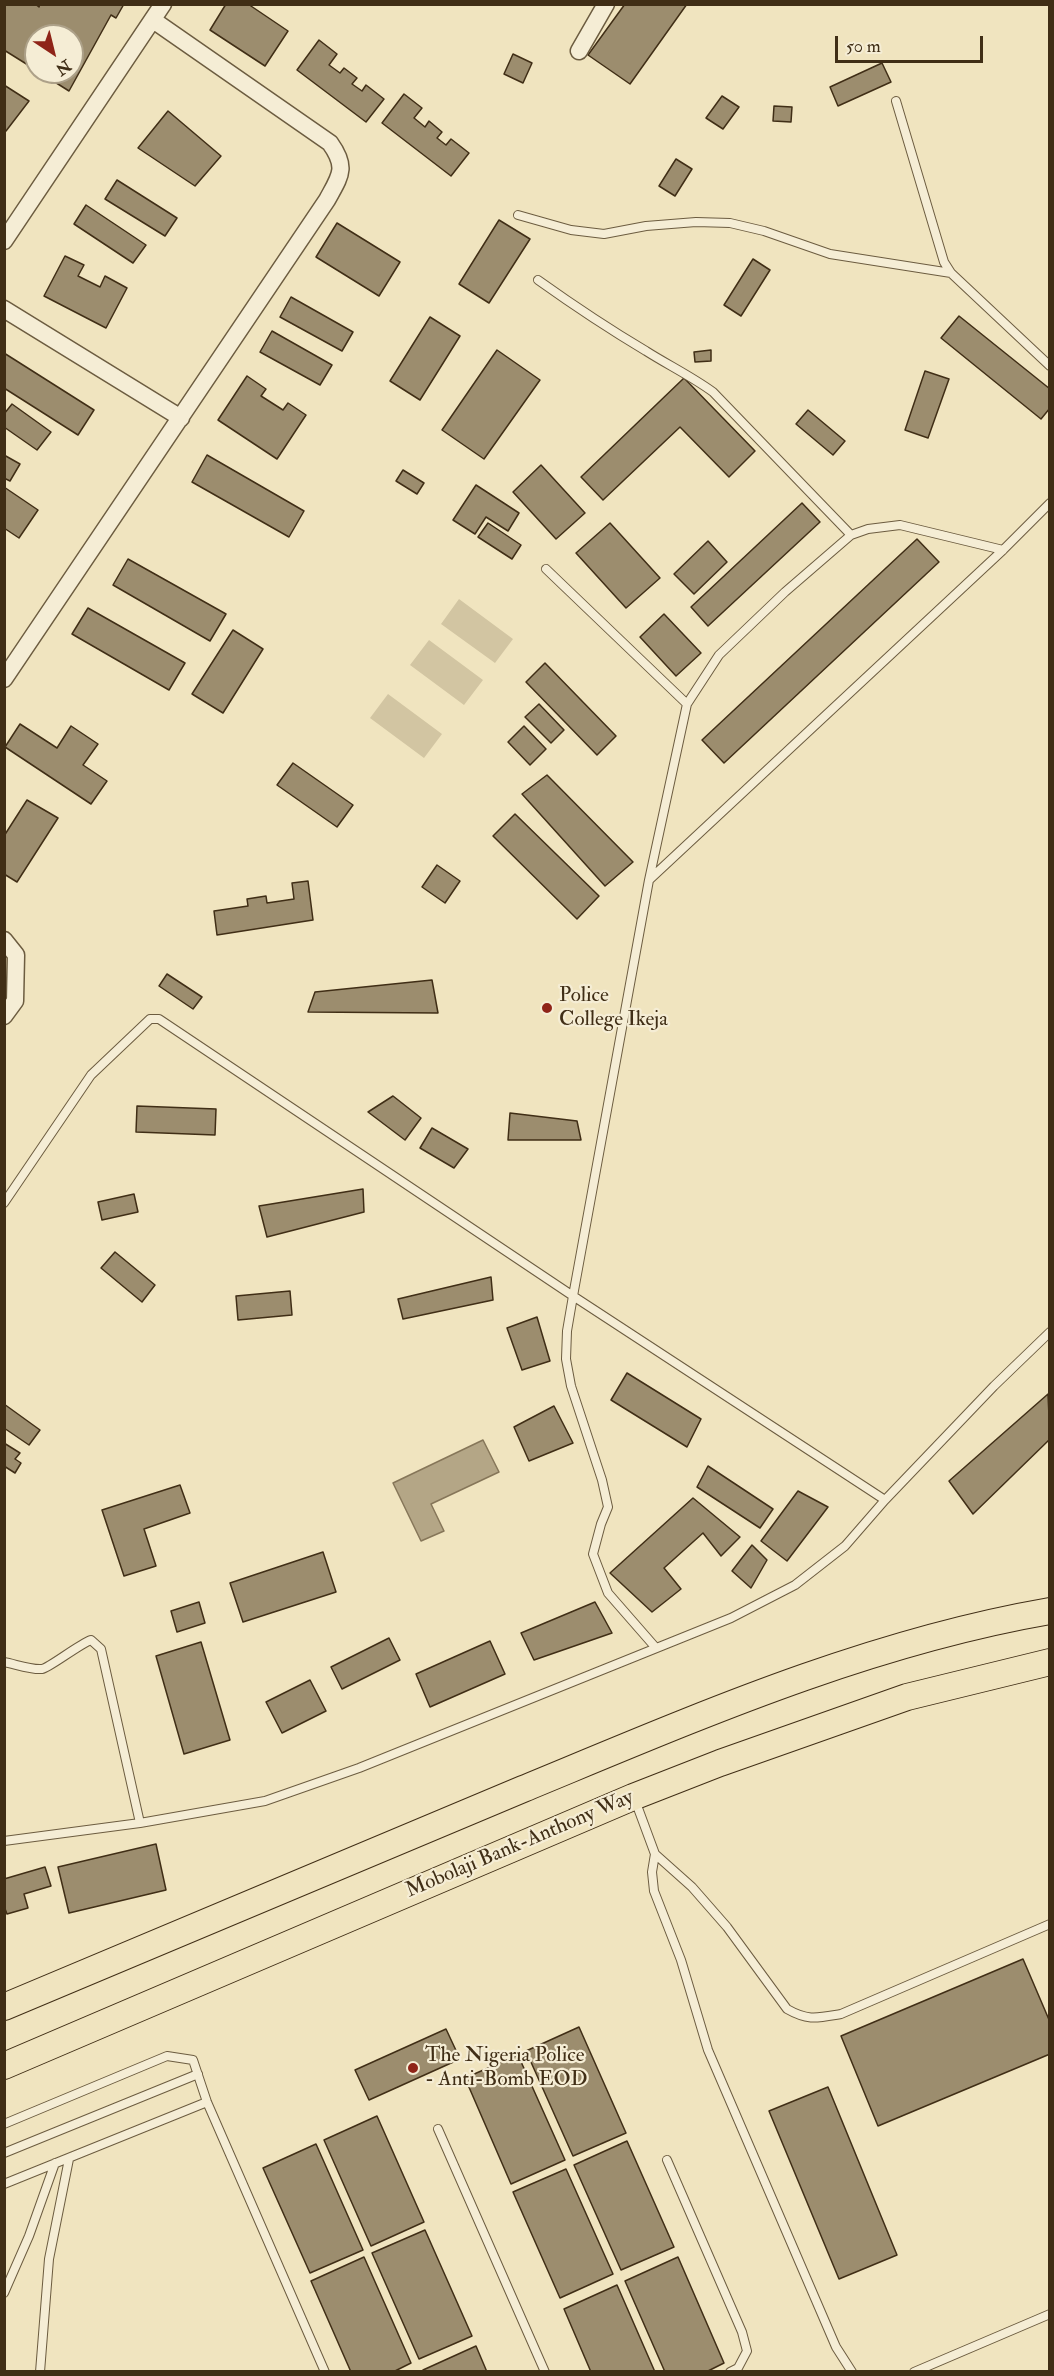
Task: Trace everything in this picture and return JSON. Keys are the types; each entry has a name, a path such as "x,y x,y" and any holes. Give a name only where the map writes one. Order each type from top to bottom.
{"main road":[{"path":"4,2007 630,1745 795,1679 864,1656 954,1631 1050,1611"},
{"name":"Mobolaji Bank-Anthony Way","path":"4,2066 633,1797 720,1763 907,1697 1050,1662"}],"street":[{"path":"4,241 163,4"},
{"path":"579,51 606,4"},
{"path":"4,679 327,200 342,173 339,155 330,143 153,20"},
{"path":"4,309 181,418"},
{"path":"4,940 16,955 15,1001 4,1016"}],"lane":[{"path":"896,101 944,262 951,273 1050,366"},
{"path":"518,215 571,230 604,234 656,225 696,222 730,223 764,231 830,254 951,273"},
{"path":"538,280 575,307 649,353 690,375 713,392 851,535"},
{"path":"649,880 1003,550 1050,503"},
{"path":"656,1648 608,1593 593,1554 600,1524 608,1507 602,1480 571,1386 566,1359 567,1331 573,1296 649,880 687,704 719,655 785,592 851,535 868,529 900,525 1003,550"},
{"path":"546,570 687,704"},
{"path":"4,1203 91,1075 150,1019 159,1019 573,1296 885,1500"},
{"path":"4,1841 140,1823 264,1801 359,1768 731,1618 795,1585 845,1546 885,1500 994,1386 1050,1332"},
{"path":"4,1662 42,1669 80,1644 91,1640 100,1649 140,1823"},
{"path":"633,1797 655,1854 692,1887 727,1927 787,2008 801,2017 816,2019 841,2014 1050,1924"},
{"path":"655,1854 652,1872 654,1891 681,1960 708,2050 836,2347 852,2372"},
{"path":"4,2124 167,2056 193,2060 207,2102 325,2372"},
{"path":"4,2153 198,2074"},
{"path":"4,2184 207,2102"},
{"path":"438,2129 546,2372"},
{"path":"40,2372 50,2259 69,2159"},
{"path":"667,2160 742,2332 747,2351 738,2368 730,2372"},
{"path":"4,2293 29,2236 55,2163"},
{"path":"914,2372 1050,2313"}],"shaded area":[{"path":"459,599 513,639 495,663 441,624"},
{"path":"429,640 483,680 464,705 410,665"},
{"path":"388,694 442,734 424,758 370,718"},
{"path":"483,1440 499,1472 431,1504 444,1531 421,1541 393,1483"}],"building":[{"path":"4,4 35,4 39,7 40,4 124,4 116,18 111,15 84,64 84,24 24,24 24,62 4,50"},
{"path":"226,4 248,4 288,31 265,66 210,30"},
{"path":"625,4 687,4 630,84 588,55"},
{"path":"319,40 337,54 329,65 340,73 344,68 357,78 352,84 362,91 366,85 384,99 366,122 297,70"},
{"path":"513,54 532,63 523,83 504,74"},
{"path":"882,63 891,82 838,106 830,87"},
{"path":"58,84 73,84 69,91"},
{"path":"4,85 29,101 6,131 4,130"},
{"path":"404,94 422,108 414,118 425,127 429,121 442,132 437,138 446,145 451,139 469,153 451,176 382,123"},
{"path":"722,96 739,107 723,129 706,118"},
{"path":"774,106 792,107 791,122 773,121"},
{"path":"168,111 221,156 195,186 138,148"},
{"path":"676,159 692,169 675,196 659,186"},
{"path":"117,180 177,218 165,236 105,199"},
{"path":"86,205 146,245 133,263 74,224"},
{"path":"499,220 530,239 489,303 459,284"},
{"path":"337,223 400,262 379,296 316,257"},
{"path":"65,256 84,265 78,276 100,287 105,276 127,288 106,328 44,296"},
{"path":"753,259 770,270 741,316 724,305"},
{"path":"291,297 353,332 342,351 280,317"},
{"path":"959,316 1050,389 1050,408 1041,419 941,338"},
{"path":"430,317 460,336 420,400 390,381"},
{"path":"272,331 332,365 320,385 260,352"},
{"path":"497,350 540,380 484,459 442,430"},
{"path":"711,350 711,361 695,362 694,352"},
{"path":"4,353 94,410 78,435 4,388"},
{"path":"925,371 949,379 928,438 905,430"},
{"path":"247,376 266,389 261,396 283,410 288,403 306,415 277,459 218,420"},
{"path":"684,378 755,451 729,477 680,427 603,500 581,477"},
{"path":"12,404 51,432 37,450 4,427 4,414"},
{"path":"808,410 845,441 833,455 796,424"},
{"path":"4,455 20,464 10,481 4,478"},
{"path":"207,455 304,511 289,537 192,482"},
{"path":"541,465 585,513 556,539 513,492"},
{"path":"403,470 424,483 417,494 396,481"},
{"path":"476,485 519,513 508,531 486,517 475,534 453,520"},
{"path":"4,487 38,510 19,538 4,528"},
{"path":"802,503 820,522 708,626 691,607"},
{"path":"488,523 521,545 512,559 478,537"},
{"path":"610,523 660,578 626,608 576,553"},
{"path":"917,539 939,562 724,763 702,740"},
{"path":"708,541 727,562 694,594 674,574"},
{"path":"128,559 226,614 210,641 113,585"},
{"path":"88,608 185,663 169,690 72,634"},
{"path":"664,614 701,653 676,676 640,637"},
{"path":"233,630 263,649 223,713 192,694"},
{"path":"545,663 616,736 597,755 526,682"},
{"path":"539,704 564,730 551,743 525,717"},
{"path":"20,724 57,748 71,726 98,744 83,765 107,781 91,804 5,747"},
{"path":"524,726 546,749 530,765 508,742"},
{"path":"293,763 353,805 337,827 277,785"},
{"path":"547,775 633,862 605,886 522,794"},
{"path":"27,800 58,818 17,882 4,874 4,836"},
{"path":"515,814 599,896 577,919 493,836"},
{"path":"437,865 460,881 445,903 422,887"},
{"path":"308,881 313,920 217,935 214,911 248,906 247,899 266,896 267,903 294,899 292,883"},
{"path":"167,974 202,997 193,1009 159,986"},
{"path":"432,980 438,1013 308,1012 315,992"},
{"path":"393,1096 421,1118 405,1140 368,1112"},
{"path":"137,1106 216,1109 215,1135 136,1132"},
{"path":"510,1113 577,1121 581,1140 508,1140"},
{"path":"432,1128 468,1149 454,1168 420,1148"},
{"path":"363,1189 364,1212 267,1237 259,1206"},
{"path":"134,1194 138,1212 102,1220 98,1202"},
{"path":"115,1252 155,1285 142,1302 101,1268"},
{"path":"491,1277 493,1300 403,1319 398,1299"},
{"path":"290,1291 292,1315 238,1320 236,1296"},
{"path":"537,1317 550,1361 522,1370 507,1328"},
{"path":"627,1373 701,1419 687,1447 611,1400"},
{"path":"1048,1394 1050,1439 973,1514 949,1481"},
{"path":"4,1404 40,1430 29,1445 4,1428"},
{"path":"554,1406 573,1443 529,1461 514,1427"},
{"path":"4,1443 20,1453 15,1459 21,1463 15,1473 4,1466"},
{"path":"708,1466 773,1509 760,1528 697,1487"},
{"path":"180,1485 190,1513 144,1529 156,1566 124,1576 102,1510"},
{"path":"798,1491 828,1507 787,1561 761,1541"},
{"path":"693,1498 740,1537 721,1556 703,1533 664,1568 681,1589 652,1612 610,1573"},
{"path":"752,1545 767,1560 751,1588 732,1571"},
{"path":"323,1552 336,1592 243,1622 230,1583"},
{"path":"199,1602 205,1623 177,1632 171,1611"},
{"path":"595,1602 612,1633 534,1660 521,1633"},
{"path":"389,1638 400,1660 342,1689 331,1667"},
{"path":"490,1641 505,1674 430,1707 416,1674"},
{"path":"201,1642 230,1740 184,1754 156,1656"},
{"path":"310,1680 326,1711 282,1733 266,1702"},
{"path":"156,1844 166,1890 69,1913 58,1867"},
{"path":"45,1867 51,1886 24,1894 28,1908 7,1914 4,1906 4,1879"},
{"path":"1023,1959 1050,2022 1050,2054 878,2126 841,2036"},
{"path":"579,2027 626,2133 573,2156 526,2051"},
{"path":"446,2029 460,2059 369,2100 355,2070"},
{"path":"518,2055 565,2160 511,2184 465,2078"},
{"path":"828,2087 897,2255 839,2279 769,2111"},
{"path":"377,2116 424,2222 371,2246 324,2140"},
{"path":"627,2141 674,2247 621,2270 574,2165"},
{"path":"316,2144 363,2250 310,2273 263,2168"},
{"path":"566,2169 613,2274 560,2298 513,2192"},
{"path":"425,2230 472,2336 419,2359 372,2253"},
{"path":"364,2257 411,2363 393,2372 351,2372 311,2281"},
{"path":"678,2257 724,2363 706,2372 665,2372 625,2281"},
{"path":"617,2285 655,2372 591,2372 564,2309"},
{"path":"476,2346 487,2372 423,2372 423,2370"}],"place":[{"name":"Police College Ikeja","path":"547,1008"},
{"name":"The Nigeria Police - Anti-Bomb EOD","path":"413,2068"}]}
